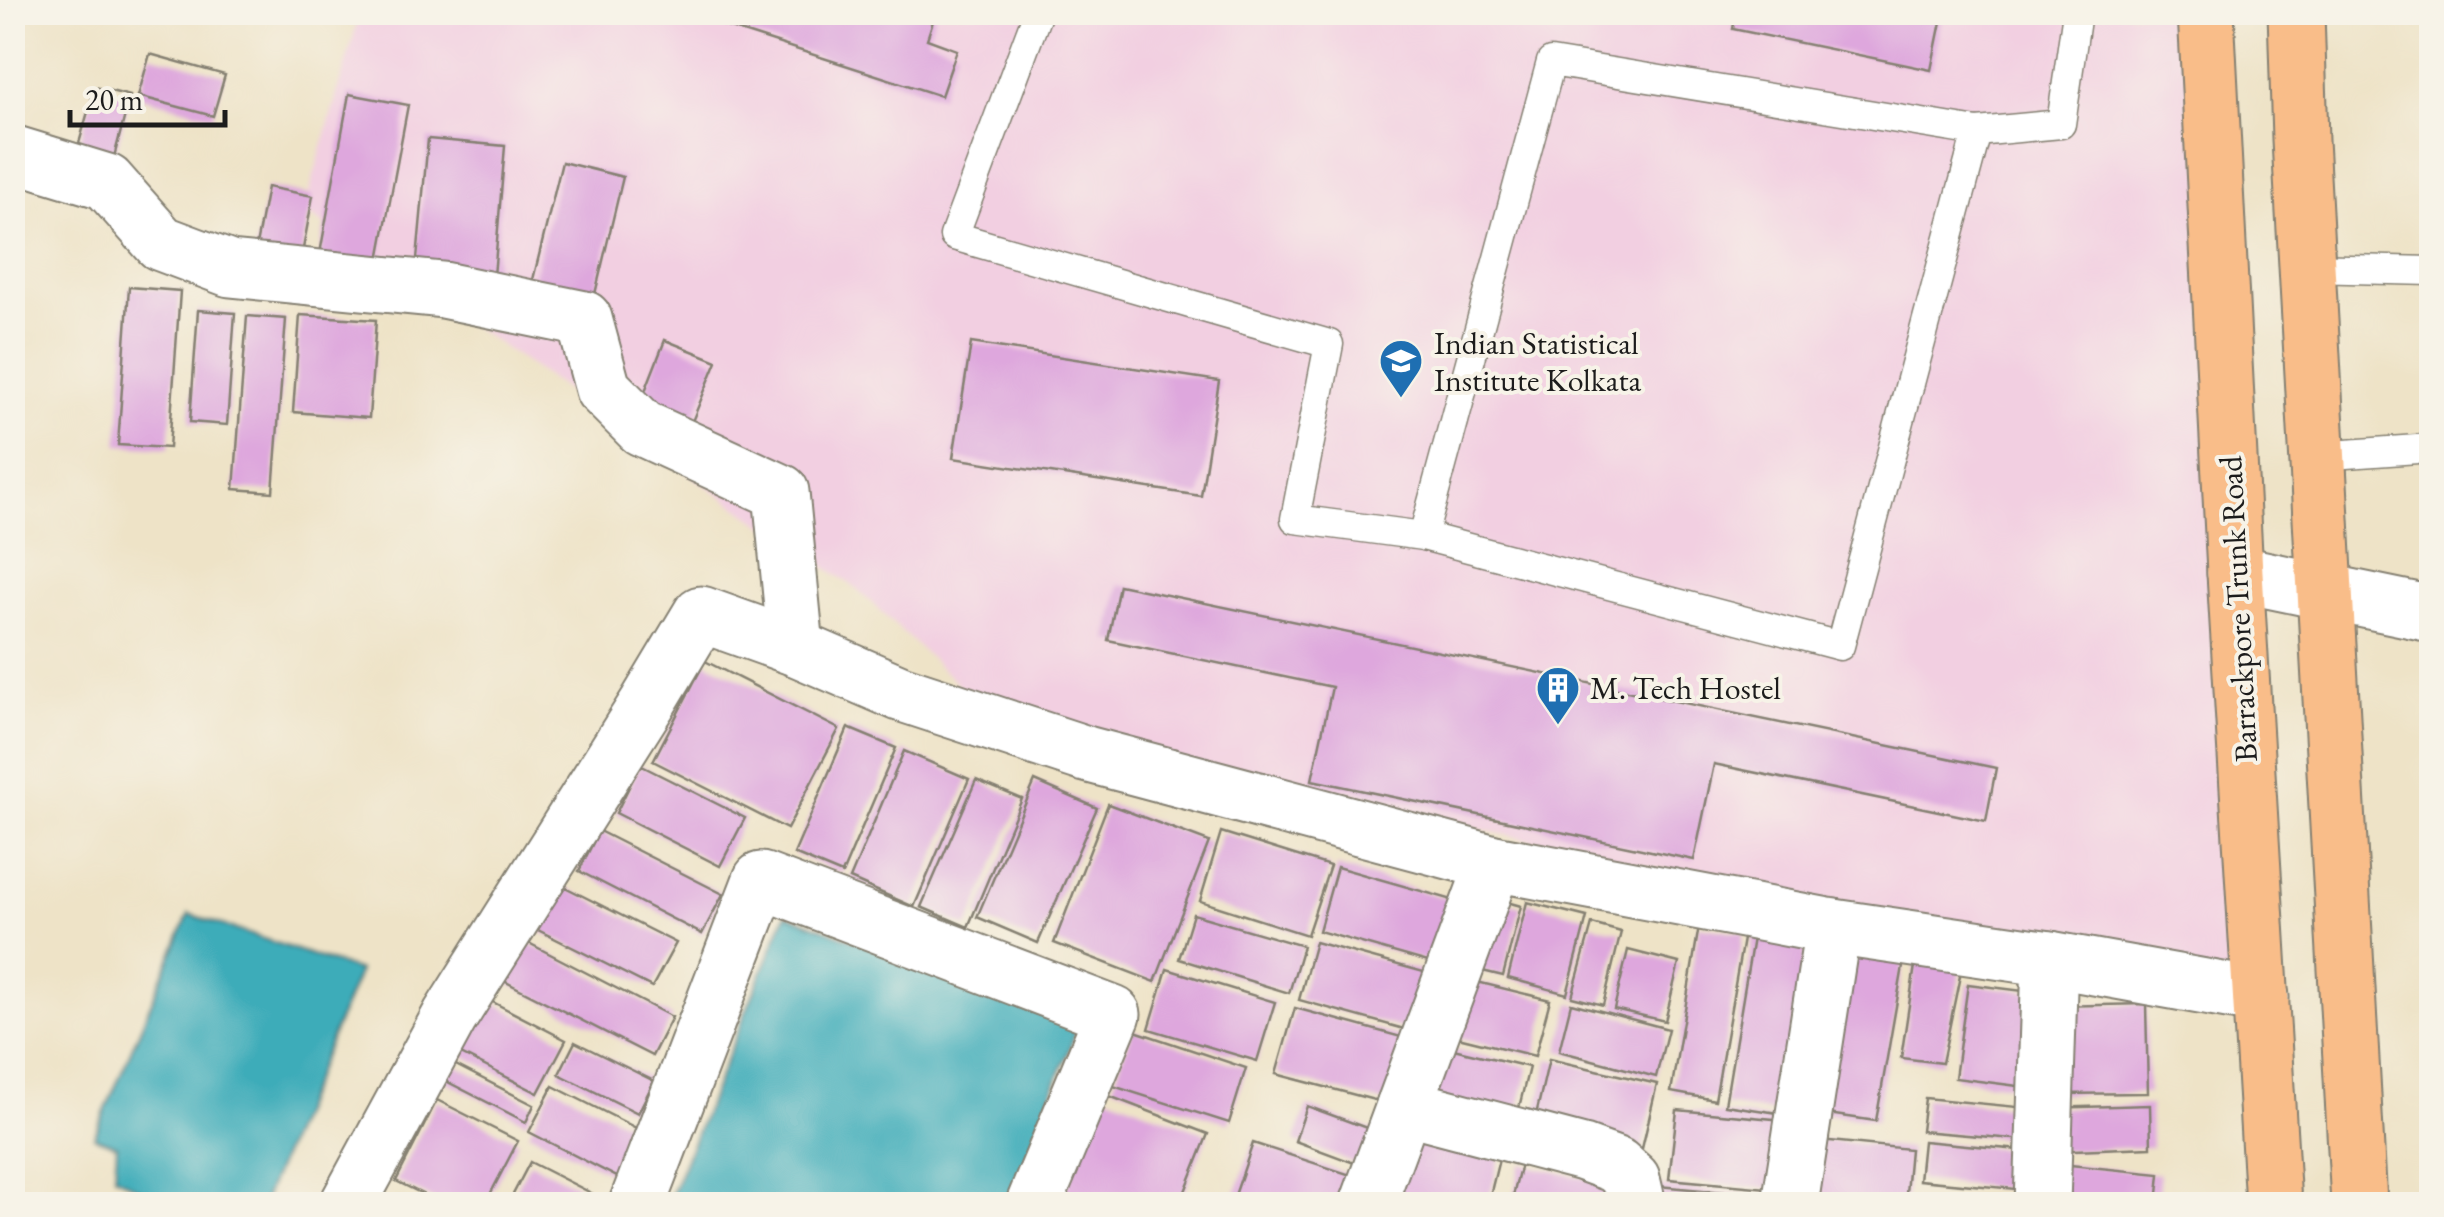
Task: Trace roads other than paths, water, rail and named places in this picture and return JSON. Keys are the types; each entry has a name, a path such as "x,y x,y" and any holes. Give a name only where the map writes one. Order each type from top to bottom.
{"main road":[{"name":"Barrackpore Trunk Road","path":"2206,12 2234,573 2274,1204"},
{"path":"2296,12 2324,593 2360,1204"}],"street":[{"path":"12,153 107,182 161,242 230,269 443,290 584,320 604,389 642,428 781,492 796,648"},
{"path":"2234,573 2432,614"},
{"path":"348,1204 450,1016 700,614 796,648 900,693 1086,754 1494,862 1833,928 2050,958 2261,996"},
{"path":"1368,1204 1494,862"},
{"path":"638,1204 761,880 1113,1014 1034,1204"},
{"path":"1790,1204 1833,928"},
{"path":"2042,1204 2050,958"},
{"path":"1404,1106 1616,1165 1632,1179 1635,1204"}],"lane":[{"path":"1038,12 954,236 1329,344 1294,519 1423,536 1840,646 1977,132"},
{"path":"1423,536 1550,62 1977,132 2061,124 2076,12"},
{"path":"2307,268 2432,271"},
{"path":"2317,456 2432,448"}],"water":[{"path":"189,914 359,971 262,1204 168,1204 115,1176 117,1145 94,1137"},
{"path":"786,914 1078,1027 1009,1204 667,1204"}],"place":[{"name":"Indian Statistical Institute Kolkata","path":"1401,399"},
{"name":"M. Tech Hostel","path":"1558,726"}]}
